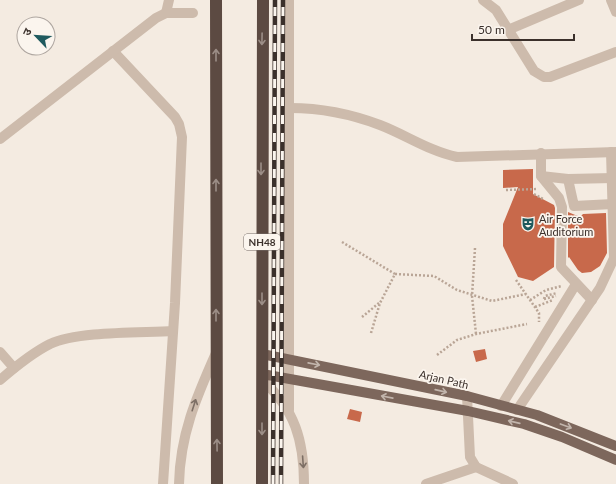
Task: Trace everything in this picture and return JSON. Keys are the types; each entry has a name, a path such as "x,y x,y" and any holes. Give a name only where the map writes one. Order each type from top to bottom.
{"highway":[{"path":"216,0 217,484"},
{"name":"NH48","path":"262,484 263,0"}],"main road":[{"name":"Arjan Path","path":"262,354 467,396 570,427 616,446"},
{"path":"262,377 289,378 468,411 541,429 616,460"}],"street":[{"path":"166,13 170,0"},
{"path":"289,0 289,410"},
{"path":"483,0 496,10 534,71 544,77 616,52"},
{"path":"508,30 580,0"},
{"path":"611,0 616,12"},
{"path":"0,139 156,18 166,13 193,13"},
{"path":"113,51 175,117 181,130 173,331 163,484"},
{"path":"290,108 313,108 380,125 435,150 456,157 541,153 614,152 614,258 609,272 592,300 517,410"},
{"path":"541,153 541,176 559,198 562,207 561,267 592,300"},
{"path":"541,176 568,179 613,178"},
{"path":"568,179 574,206 613,204"},
{"path":"501,406 576,284"},
{"path":"0,380 14,368 51,344 66,339 86,336 173,331"},
{"path":"0,352 14,368"},
{"path":"179,484 184,433 196,399 216,353"},
{"path":"520,374 535,384"},
{"path":"262,377 278,394 289,410 303,454 304,484"},
{"path":"467,396 470,457 476,467 513,484"},
{"path":"426,484 476,467"}],"path":[{"path":"506,190 538,189 543,192"},
{"path":"342,242 395,274 434,276 457,290 472,296 492,301 526,294"},
{"path":"475,248 472,296 476,334"},
{"path":"371,334 380,303 395,274"},
{"path":"516,280 539,313 539,325"},
{"path":"530,300 546,290 563,286"},
{"path":"558,295 544,299 545,296 561,291"},
{"path":"535,307 542,303 556,299"},
{"path":"362,317 380,303"},
{"path":"436,355 457,340 476,334 527,324"}],"building":[{"path":"533,169 533,194 554,205 555,208 554,267 533,281 518,277 503,246 503,224 518,187 503,188 503,170"},
{"path":"568,212 580,217 583,214 606,213 607,253 600,266 591,272 582,273 578,270 569,257 568,258"},
{"path":"485,349 487,359 476,362 473,351"},
{"path":"350,409 362,412 360,422 347,419"}],"railway":[{"path":"273,484 275,0"},
{"path":"281,484 283,0"}],"place":[{"name":"Air Force Auditorium","path":"528,224"}]}
